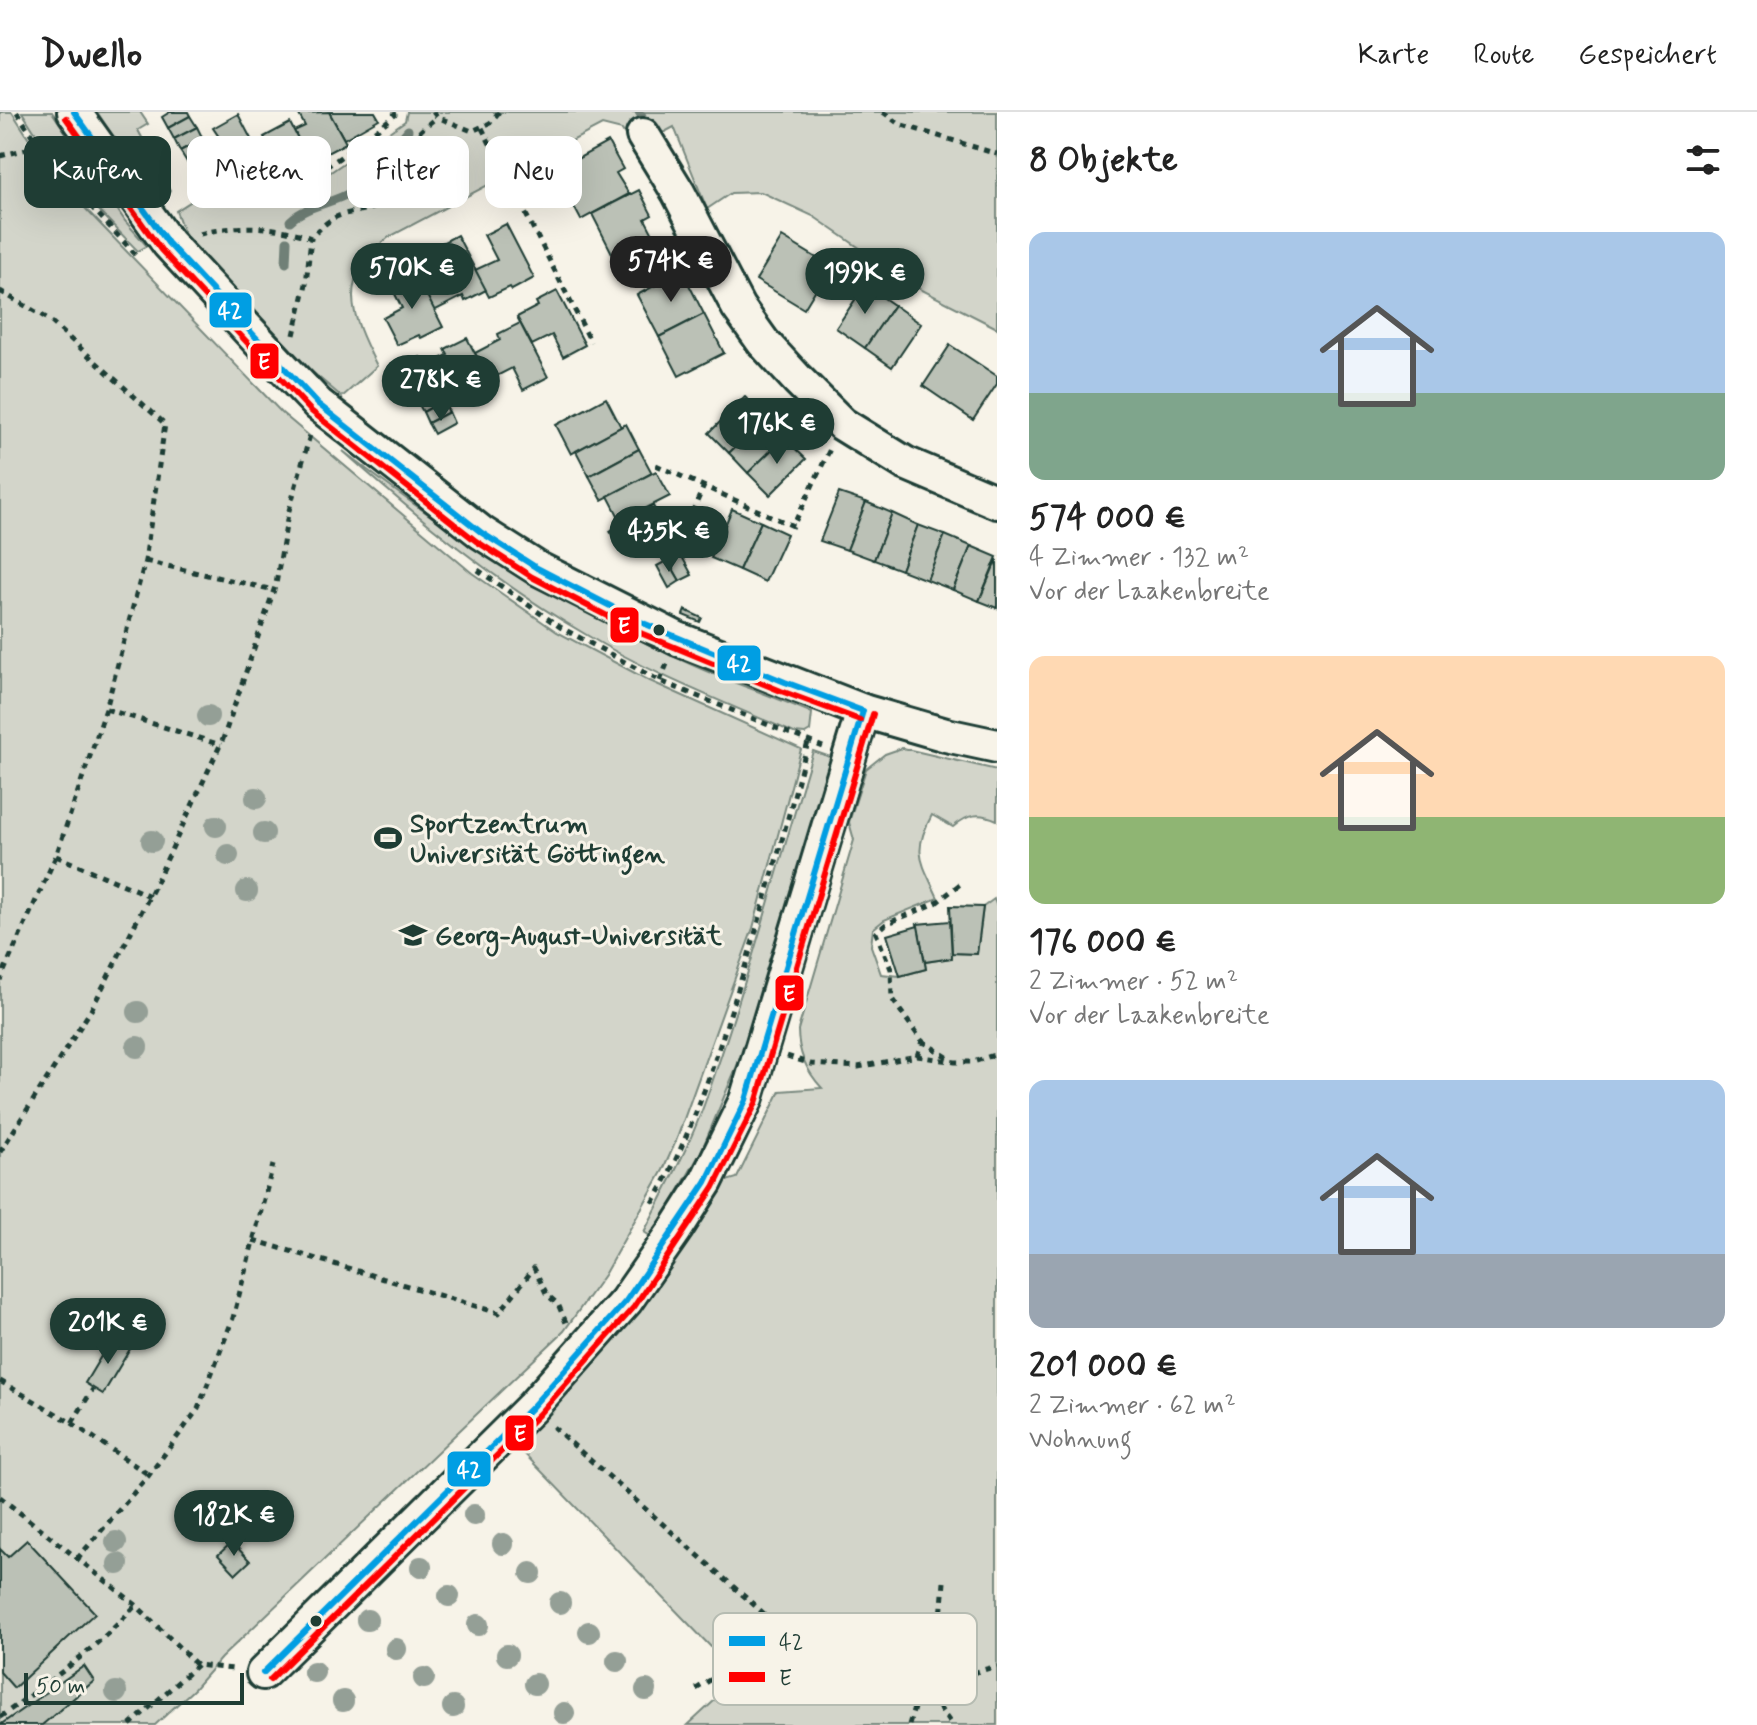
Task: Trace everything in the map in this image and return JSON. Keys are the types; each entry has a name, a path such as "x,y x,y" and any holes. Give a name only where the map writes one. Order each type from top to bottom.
{"street":[{"path":"74,112 168,243 318,404 482,533 537,568 678,639 863,711 997,746"},
{"path":"643,135 678,192 738,307 763,342 842,424 905,463 997,502"},
{"path":"263,1673 531,1408 589,1346 633,1292 706,1182 746,1100 863,711"}],"path":[{"path":"17,112 33,136"},
{"path":"331,163 357,146 395,115 394,112"},
{"path":"279,363 294,336 306,284 311,238 338,216 380,205 390,197 404,168 410,145 435,115 472,131 482,128 499,112"},
{"path":"883,112 899,124 997,154"},
{"path":"482,128 591,342"},
{"path":"0,156 24,150"},
{"path":"90,208 140,259 168,243 210,231 267,227 287,229 311,238"},
{"path":"0,291 48,319 165,424 145,561 106,709 56,856 0,980"},
{"path":"0,1152 91,1010 150,896 221,745 274,590 288,514 318,404"},
{"path":"656,465 793,526 842,424"},
{"path":"672,540 682,535 704,486"},
{"path":"145,561 274,590"},
{"path":"106,709 221,745"},
{"path":"646,1215 690,1129 714,1066 778,858 808,742"},
{"path":"56,856 150,896"},
{"path":"955,1062 922,1041 892,999 891,969 876,933 886,924 936,903 964,881"},
{"path":"917,1056 922,1041"},
{"path":"763,1048 811,1064 858,1067 917,1056 973,1062 997,1054"},
{"path":"77,1559 149,1475 198,1409 233,1318 273,1165"},
{"path":"253,1240 499,1313 534,1268 547,1295 558,1304 566,1323 589,1346"},
{"path":"0,1381 72,1423 149,1475"},
{"path":"72,1423 93,1389"},
{"path":"531,1408 763,1613"},
{"path":"0,1507 3,1500 136,1605 197,1665 130,1725"},
{"path":"941,1613 944,1582"},
{"path":"0,1717 71,1667 136,1605"},
{"path":"977,1672 997,1666"},
{"path":"696,1689 713,1678"},
{"path":"909,1725 915,1705"},
{"path":"938,1705 952,1725"}],"shaded area":[{"name":"Sportzentrum Universität Göttingen","path":"0,112 12,112 27,136 24,136 24,208 85,208 282,413 472,573 557,632 650,681 801,749 753,928 676,1141 604,1275 564,1331 221,1658 194,1689 155,1725 0,1725"},
{"path":"22,112 52,112 68,136 38,136"},
{"path":"97,112 140,112 148,124 138,130 141,136 113,136"},
{"path":"407,112 997,112 997,328 918,288 813,216 761,192 731,193 707,209 674,127 633,149 622,130 602,125 581,136 485,136 485,187 469,195 469,136 383,136 405,121"},
{"path":"347,161 347,208 444,208 389,237 361,267 353,297 355,313 377,366 342,397 277,342 190,249 176,211 187,204 187,208 331,208 331,172"},
{"path":"98,208 116,208 147,246 138,251"},
{"path":"343,451 466,540 597,618 688,663 812,713 810,731 794,733 662,675 585,634 459,548"},
{"path":"902,748 997,770 997,820 974,816 953,827 932,815 920,848 938,898 884,920 873,929 871,946 881,974 900,976 926,969 925,962 952,958 952,953 977,954 983,907 994,899 997,907 997,1725 688,1725 713,1702 713,1705 977,1705 977,1613 713,1613 713,1649 517,1446 607,1347 663,1277 723,1182 737,1178 780,1091 822,1088 804,1062 798,1030 854,840 849,822 866,769 885,754"},
{"path":"813,751 833,758 744,1049 701,1152 652,1237 644,1232 684,1154 704,1105"}],"building":[{"path":"170,112 188,112 190,116 168,128 162,117"},
{"path":"329,112 375,112 379,119 344,139"},
{"path":"329,112 346,143 331,151 331,136 297,136 294,131 305,126 298,113"},
{"path":"238,114 250,136 218,136 213,128"},
{"path":"190,116 197,127 174,139 168,128"},
{"path":"290,123 297,136 266,136"},
{"path":"197,127 202,136 187,136 187,147 180,151 174,139"},
{"path":"608,142 623,169 616,173 629,194 581,220 575,208 582,208 582,156"},
{"path":"187,147 187,162 180,151"},
{"path":"639,190 652,215 645,219 657,242 617,263 592,214"},
{"path":"506,224 534,278 512,290 510,287 489,297 475,270 497,260 484,235"},
{"path":"457,235 486,290 465,301 463,296 434,311 421,284 446,270 434,247"},
{"path":"782,237 830,266 804,309 756,280"},
{"path":"682,271 704,314 659,337 637,295"},
{"path":"415,272 443,327 397,345 383,318 402,308 390,284"},
{"path":"865,285 894,305 865,348 836,328"},
{"path":"557,291 585,345 563,357 552,335 532,345 517,317"},
{"path":"894,305 921,324 892,367 865,348"},
{"path":"704,314 724,353 679,376 659,337"},
{"path":"520,323 548,377 523,390 512,368 489,380 475,353 500,340 498,334"},
{"path":"467,338 495,392 471,404 460,382 439,393 425,366 448,355 445,349"},
{"path":"950,345 997,376 997,384 973,420 923,386"},
{"path":"420,357 426,368 405,379 400,368"},
{"path":"426,368 432,379 411,390 405,379"},
{"path":"432,379 437,390 417,401 411,390"},
{"path":"437,390 443,401 423,412 417,401"},
{"path":"745,397 765,418 729,453 709,433"},
{"path":"606,398 621,427 571,454 556,425"},
{"path":"443,401 449,412 428,423 423,412"},
{"path":"449,412 454,423 434,434 428,423"},
{"path":"765,418 784,438 748,473 729,453"},
{"path":"626,424 639,449 589,476 576,451"},
{"path":"784,438 806,459 770,495 748,473"},
{"path":"639,449 652,473 602,500 589,476"},
{"path":"656,471 670,496 621,521 608,496"},
{"path":"839,493 866,502 847,550 820,541"},
{"path":"866,502 892,513 874,560 847,550"},
{"path":"653,506 665,527 654,533 642,512"},
{"path":"732,509 761,522 739,570 711,558"},
{"path":"642,512 654,533 643,539 632,518"},
{"path":"892,513 918,525 901,570 874,560"},
{"path":"632,518 643,539 632,545 621,524"},
{"path":"761,522 787,534 765,582 739,570"},
{"path":"621,524 632,545 621,551 610,531"},
{"path":"918,525 945,535 927,580 901,570"},
{"path":"945,535 971,546 953,590 927,580"},
{"path":"971,546 997,557 979,601 953,590"},
{"path":"680,553 692,575 680,581 668,560"},
{"path":"997,559 997,608 979,601"},
{"path":"668,560 680,581 669,588 657,566"},
{"path":"685,610 702,618 700,622 683,615"},
{"path":"950,906 983,907 977,954 952,953"},
{"path":"950,921 952,958 925,962 917,924"},
{"path":"918,926 926,969 900,976 887,935"},
{"path":"112,1338 130,1349 103,1394 85,1383"},
{"path":"27,1540 95,1613 14,1688 0,1672 0,1549 8,1557"},
{"path":"232,1542 250,1561 236,1574 218,1555"},
{"path":"84,1666 94,1681 42,1725 0,1725"}],"waterway":[{"path":"639,112 642,116"},
{"path":"290,221 305,211 353,191 377,170 408,130"},
{"path":"286,263 287,241"}],"transit line":[{"name":"42","path":"74,112 168,243 318,404 482,533 537,568 643,623 863,711"},
{"name":"E","path":"66,118 161,250 311,411 476,541 532,577 638,632 860,720"},
{"name":"42","path":"263,1673 531,1408 626,1301 706,1182 746,1100 863,711"},
{"name":"E","path":"270,1680 538,1415 634,1307 714,1187 756,1103 873,714"}],"place":[{"name":"Sportzentrum Universität Göttingen","path":"388,838"},
{"name":"Georg-August-Universität","path":"413,935"}]}
